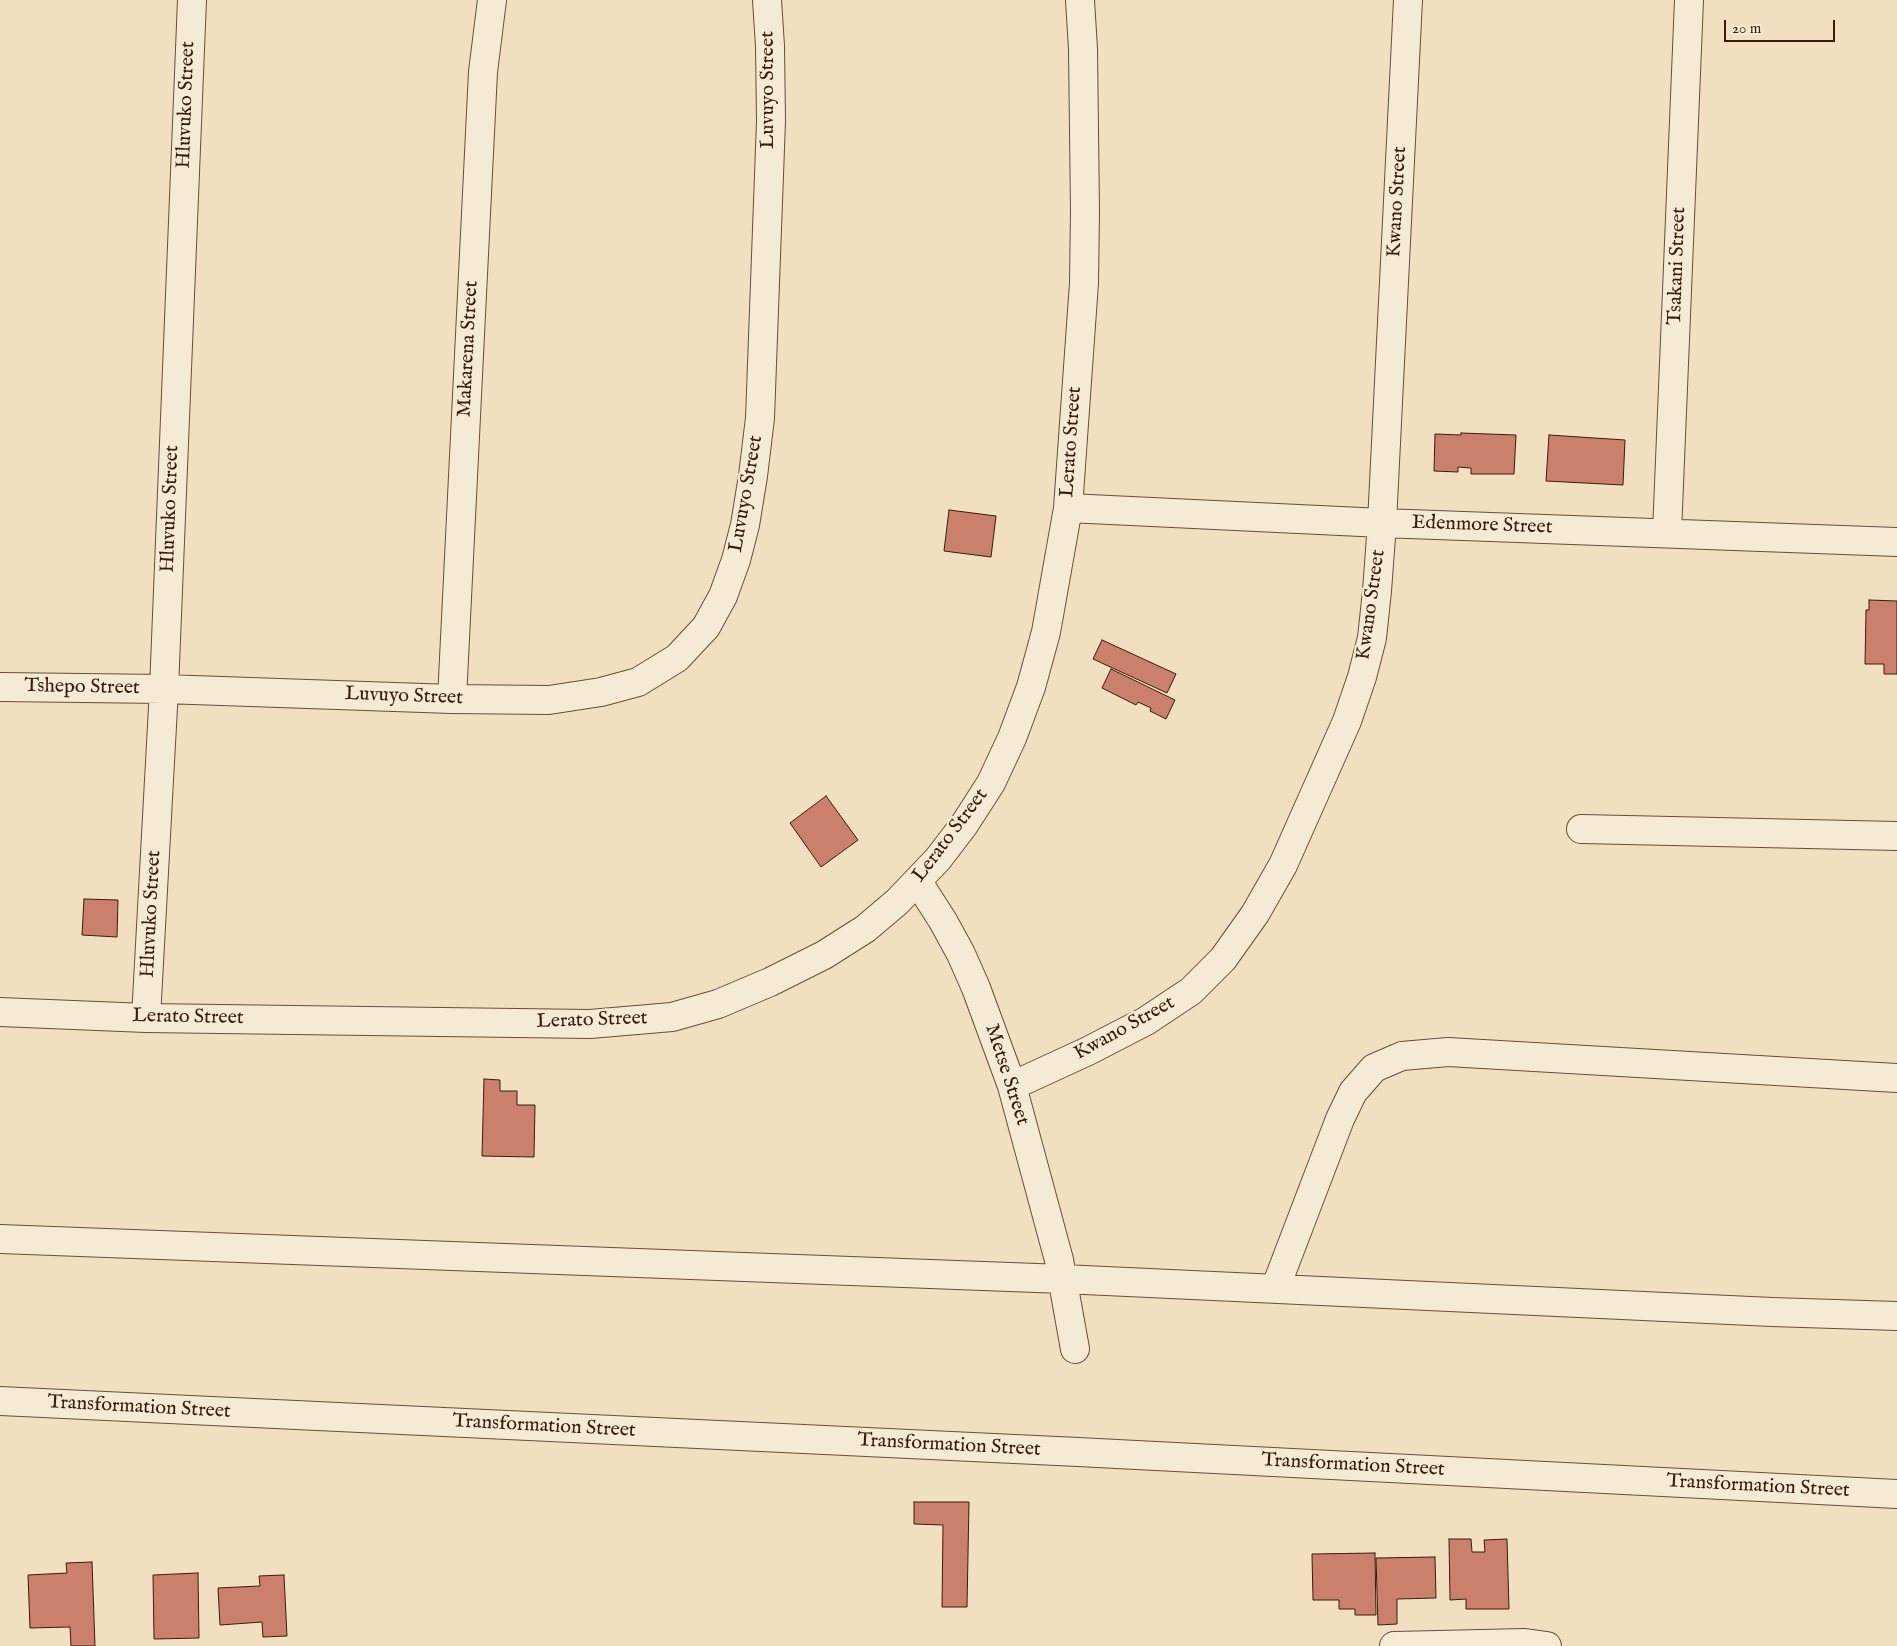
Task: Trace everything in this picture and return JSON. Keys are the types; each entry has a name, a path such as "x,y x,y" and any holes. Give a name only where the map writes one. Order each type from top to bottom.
{"street":[{"name":"Hluvuko Street","path":"146,1018 164,689 192,0"},
{"name":"Makarena Street","path":"452,699 483,72 492,0"},
{"name":"Luvuyo Street","path":"164,689 452,699 549,700 601,692 638,682 677,658 706,627 723,596 736,560 745,525 760,418 771,121 767,0"},
{"name":"Lerato Street","path":"0,1012 146,1018 590,1024 672,1017 718,1004 770,982 824,955 865,928 918,882 964,825 991,782 1012,738 1031,687 1046,632 1068,508 1084,274 1083,49 1080,0"},
{"name":"Kwano Street","path":"1012,1086 1088,1051 1146,1021 1190,991 1223,960 1255,914 1283,865 1347,721 1362,677 1372,638 1382,523 1408,0"},
{"name":"Tsakani Street","path":"1667,532 1689,0"},
{"name":"Edenmore Street","path":"1068,508 1382,523 1667,532 1897,542"},
{"name":"Tshepo Street","path":"0,687 164,689"},
{"path":"1581,829 1897,836"},
{"name":"Metse Street","path":"918,882 961,954 976,988 1012,1086 1063,1279 1075,1349"},
{"path":"1276,1289 1340,1119 1353,1092 1374,1068 1402,1056 1448,1052 1897,1078"},
{"path":"0,1239 1063,1279 1762,1312 1897,1316"},
{"name":"Transformation Street","path":"0,1401 1897,1494"},
{"path":"1394,1646 1525,1643 1548,1646"}],"building":[{"path":"1461,433 1516,435 1514,474 1471,474 1471,468 1458,467 1458,472 1434,471 1435,434 1461,435"},
{"path":"1549,435 1625,440 1623,485 1546,481"},
{"path":"949,510 996,516 991,557 944,551"},
{"path":"1869,600 1897,601 1897,674 1884,674 1884,664 1865,664 1866,610 1869,610"},
{"path":"1102,640 1176,674 1167,693 1093,659"},
{"path":"1111,669 1175,700 1166,719 1150,711 1151,708 1138,702 1136,705 1102,688"},
{"path":"826,796 858,840 821,867 790,823"},
{"path":"84,899 118,900 117,937 82,935"},
{"path":"484,1079 500,1080 500,1091 517,1091 517,1105 535,1105 534,1157 482,1156"},
{"path":"914,1502 969,1502 967,1607 942,1607 943,1525 914,1524"},
{"path":"1449,1539 1471,1539 1472,1552 1485,1552 1484,1540 1507,1539 1509,1609 1466,1609 1466,1599 1450,1600"},
{"path":"1375,1553 1376,1615 1355,1615 1355,1609 1339,1609 1339,1600 1313,1600 1312,1554"},
{"path":"1435,1557 1436,1598 1397,1599 1397,1624 1378,1625 1376,1558"},
{"path":"92,1562 95,1646 71,1646 70,1627 30,1628 28,1575 67,1573 66,1563"},
{"path":"198,1573 199,1638 154,1639 153,1575"},
{"path":"284,1575 287,1636 263,1637 262,1622 220,1625 218,1588 260,1586 259,1576"}]}
